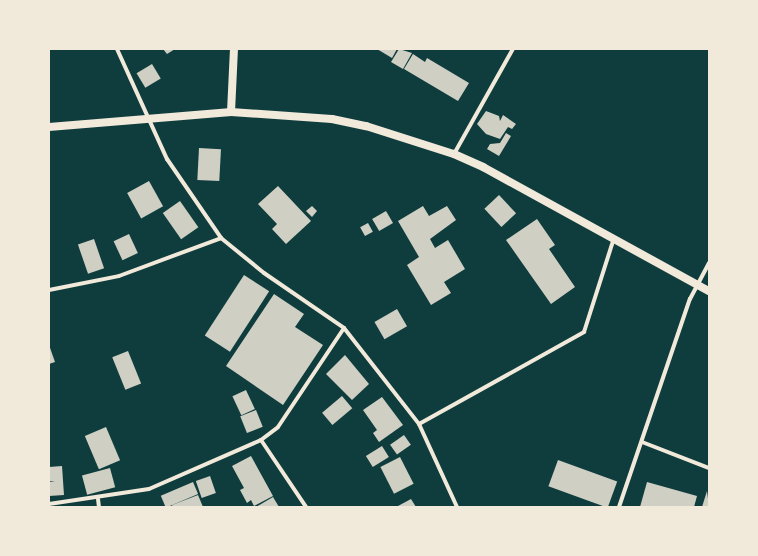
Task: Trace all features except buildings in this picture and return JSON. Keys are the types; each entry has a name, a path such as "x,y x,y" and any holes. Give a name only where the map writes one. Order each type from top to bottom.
{"main road":[{"path":"231,112 234,49"},
{"path":"49,127 150,117 231,112 332,119 405,136 454,154 614,238 709,291"}],"street":[{"path":"117,49 150,117 167,160 221,238 264,274 344,328 419,424 457,507"},
{"path":"454,154 513,49"},
{"path":"49,290 119,276 221,238"},
{"path":"419,424 584,332 614,238"},
{"path":"619,507 697,284 709,263"},
{"path":"49,504 98,499 149,489 261,440 278,427 344,328"},
{"path":"261,440 306,507"},
{"path":"642,442 709,468"},
{"path":"98,499 99,507"}]}
